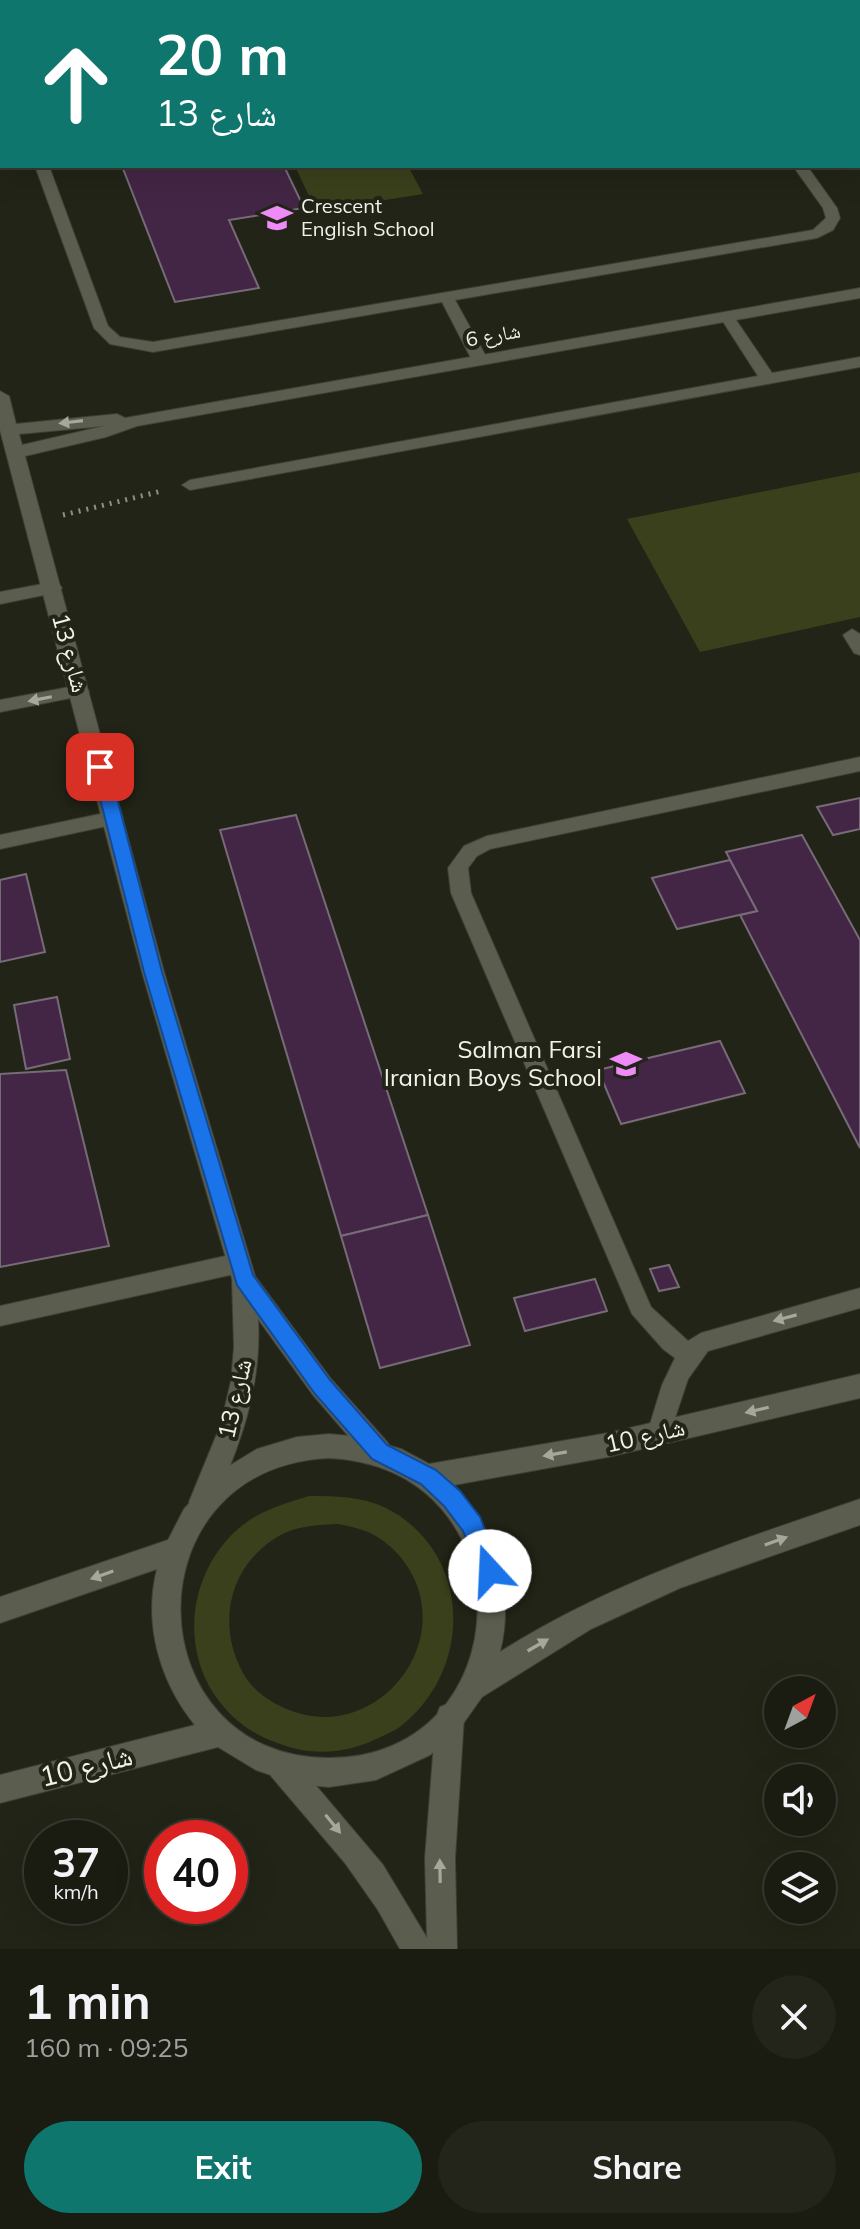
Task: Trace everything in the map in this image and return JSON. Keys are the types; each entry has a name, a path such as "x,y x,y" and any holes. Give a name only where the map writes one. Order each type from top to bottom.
{"street":[{"name":"شارع 6","path":"16,452 100,433 134,421 860,293"},
{"name":"شارع 13","path":"0,396 153,972 241,1271 247,1347 244,1381 234,1424 197,1514"},
{"name":"شارع 6","path":"9,430 94,419 134,421"},
{"name":"شارع 13","path":"241,1271 322,1387 379,1452"},
{"name":"شارع 10","path":"428,1477 659,1434 860,1386"},
{"path":"339,1447 379,1452 428,1477 452,1498 472,1524 486,1555 493,1587 494,1621 486,1654 473,1687 450,1717 401,1754 342,1771 281,1766 248,1753 219,1733 191,1704 172,1668 163,1628 164,1588 176,1550 197,1514 225,1485 260,1463 299,1450 339,1447"},
{"path":"473,1687 561,1631 617,1601 860,1512"},
{"path":"0,1610 176,1550"},
{"path":"442,1949 440,1858 450,1717"},
{"name":"شارع 10","path":"0,1789 219,1733"},
{"path":"281,1766 329,1818 372,1875 416,1949"}],"lane":[{"path":"43,168 101,328 106,335 126,345 167,346 817,234 828,227 833,218 830,208 801,168"},
{"path":"447,298 480,360"},
{"path":"727,317 768,379"},
{"path":"190,485 860,362"},
{"path":"0,598 53,588"},
{"path":"0,706 80,691"},
{"path":"689,1354 671,1342 643,1314 461,893 456,868 462,856 487,843 860,764"},
{"path":"0,842 114,818"},
{"path":"0,1316 241,1271"},
{"path":"659,1434 681,1367 701,1343 716,1336 860,1298"}],"path":[{"path":"34,521 190,485"}],"green space":[{"path":"296,168 409,168 423,194 316,211"},
{"path":"860,472 860,617 700,652 627,519"},
{"path":"309,1496 367,1501 386,1508 414,1528 435,1553 448,1581 453,1612 451,1644 442,1674 425,1702 398,1728 365,1744 326,1752 297,1749 272,1741 240,1723 222,1705 203,1674 194,1630 201,1586 222,1546 254,1517","holes":["338,1524 373,1535 401,1558 419,1593 422,1623 416,1653 401,1678 379,1699 352,1713 322,1717 282,1707 252,1685 235,1655 229,1618 237,1582 258,1551 289,1531"]}],"building":[{"path":"123,168 285,168 304,208 229,220 259,288 175,302"},
{"path":"860,798 860,829 833,835 817,807"},
{"path":"296,815 428,1215 341,1236 220,830"},
{"path":"802,835 860,940 860,1148 740,915 757,911 726,852"},
{"path":"730,860 757,911 677,929 652,878"},
{"path":"26,874 45,952 0,962 0,880"},
{"path":"57,997 70,1059 26,1069 14,1005"},
{"path":"720,1041 745,1093 621,1124 598,1070"},
{"path":"66,1070 109,1246 0,1267 0,1074"},
{"path":"428,1215 470,1345 380,1368 341,1236"},
{"path":"669,1265 679,1287 659,1291 650,1269"},
{"path":"595,1279 607,1311 525,1331 514,1298"}],"place":[{"name":"Crescent English School","path":"277,218"},
{"name":"Salman Farsi Iranian Boys School","path":"626,1064"}],"route":[{"path":"100,767 153,972 244,1279 272,1322 322,1387 379,1452 428,1477 452,1498 472,1524 490,1571"}]}
